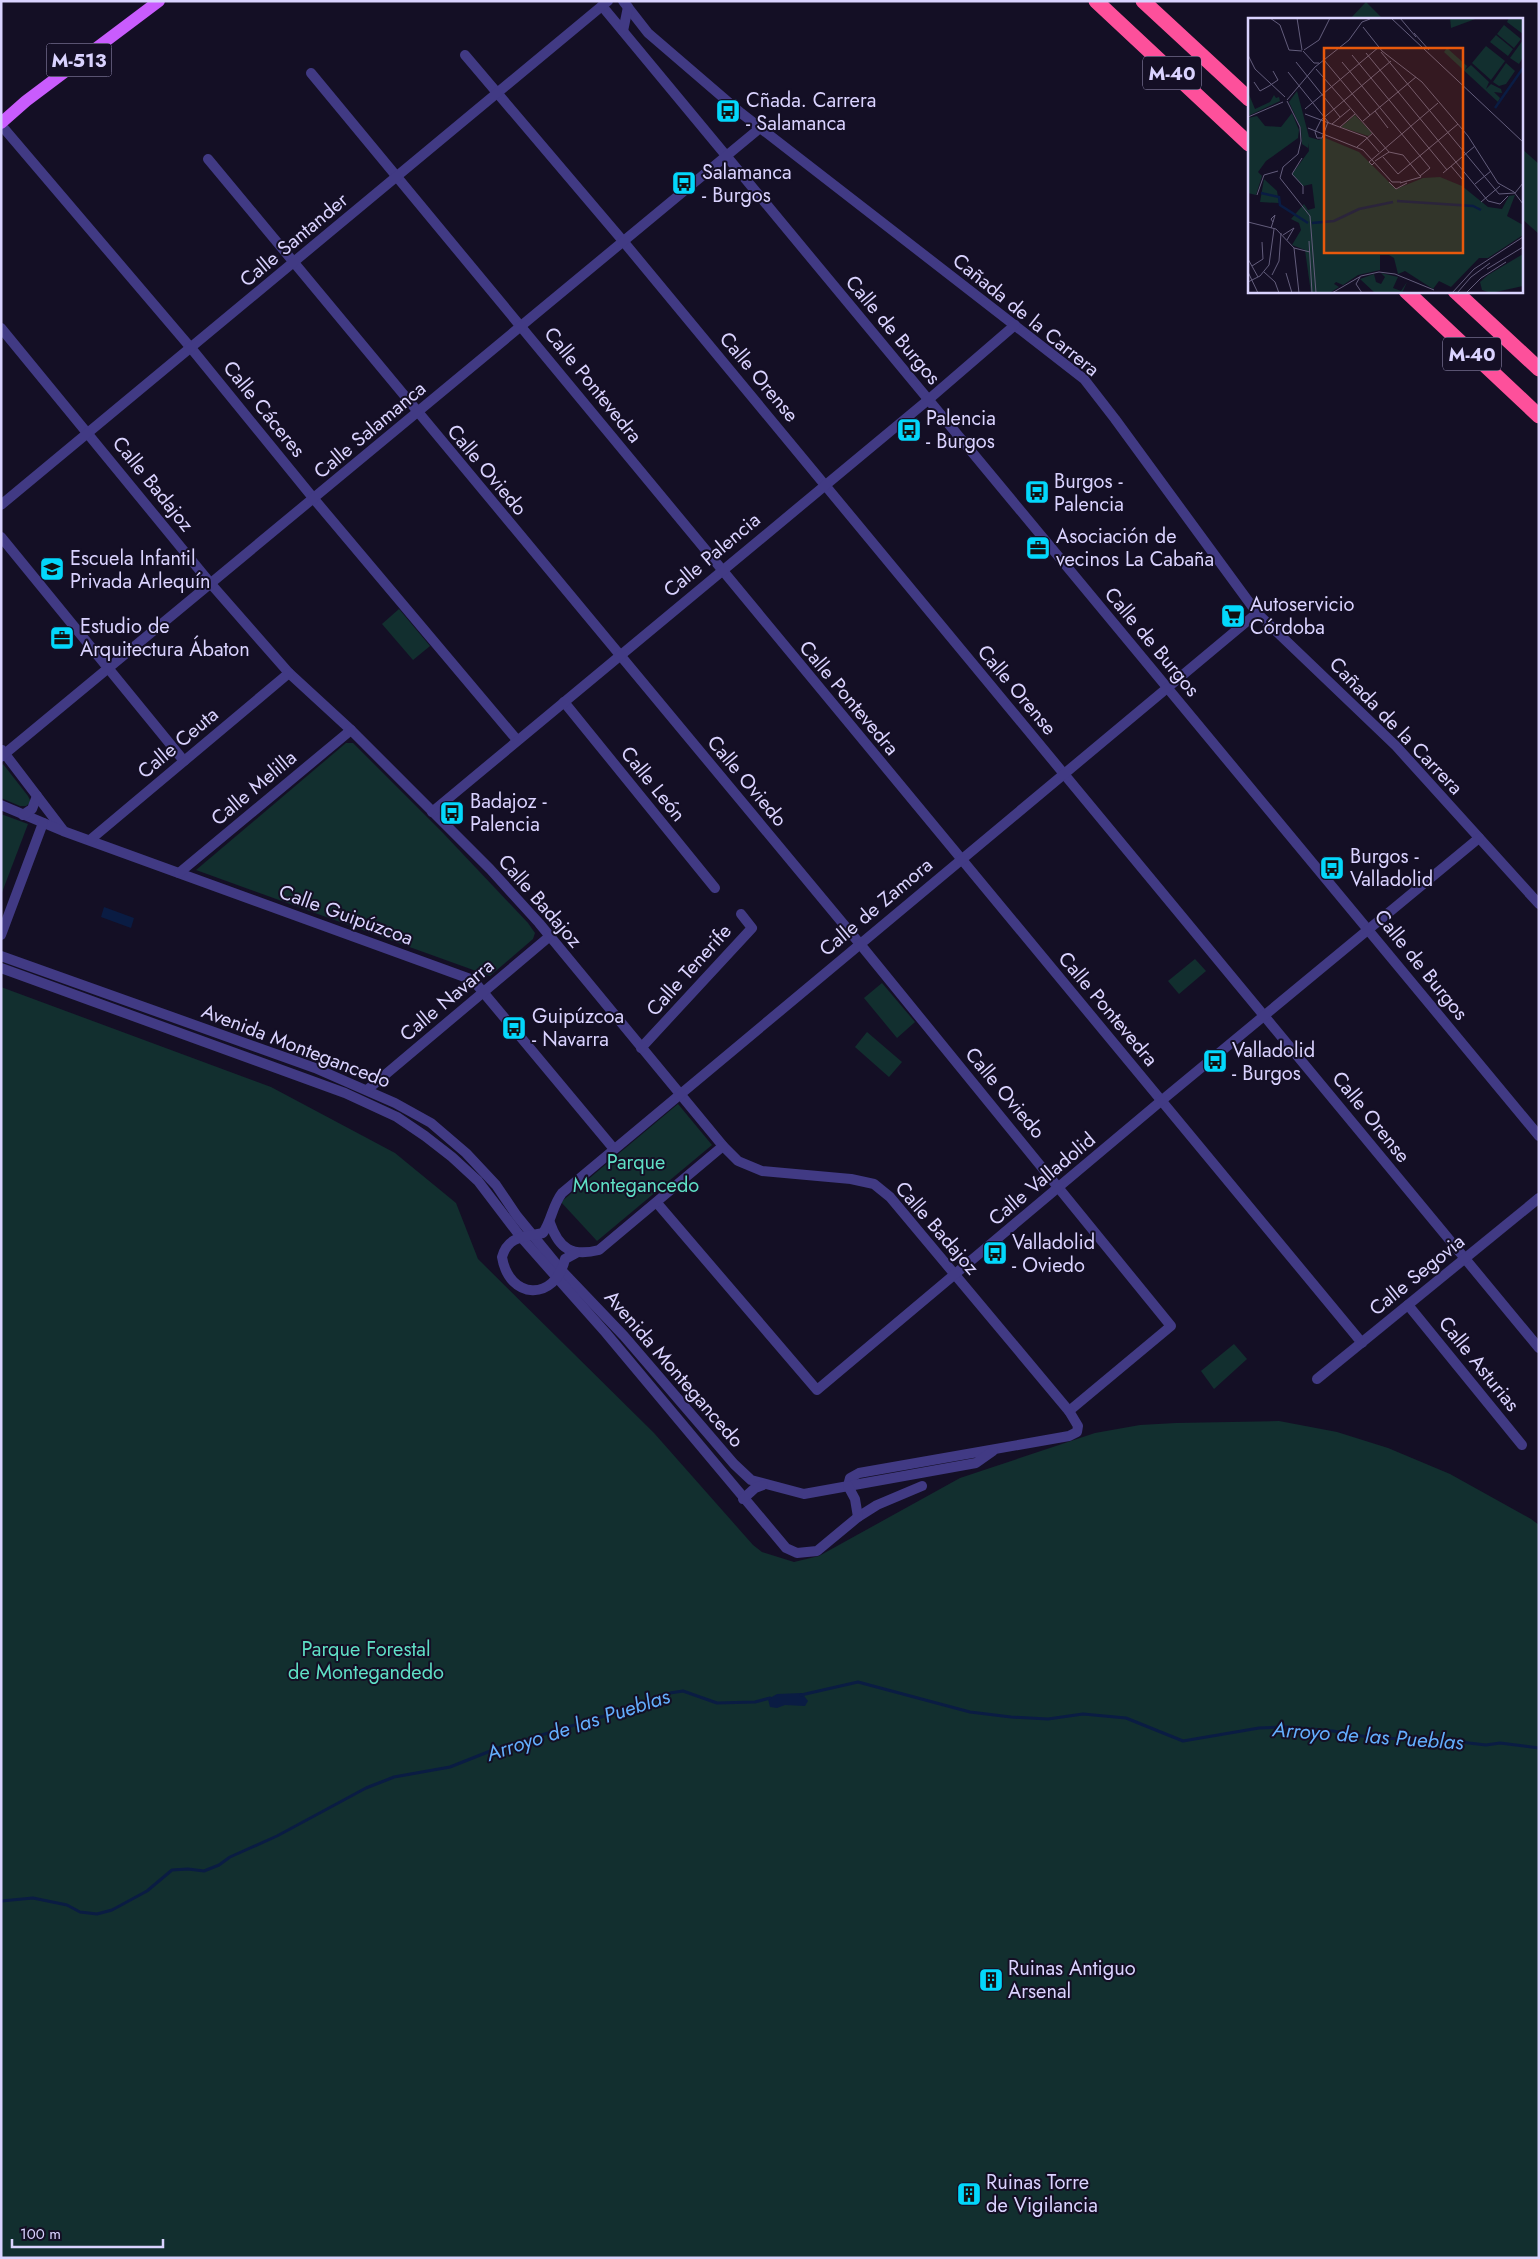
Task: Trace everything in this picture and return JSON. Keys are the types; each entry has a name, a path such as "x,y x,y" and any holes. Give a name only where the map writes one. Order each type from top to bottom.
{"highway":[{"name":"M-40","path":"1096,1 1248,143"},
{"name":"M-40","path":"1143,1 1248,98"},
{"path":"1156,1 1167,23"},
{"name":"M-40","path":"1407,292 1539,416"},
{"name":"M-40","path":"1456,292 1539,369"}],"main road":[{"name":"M-513","path":"1,124 104,41 159,1"}],"street":[{"name":"Calle de Burgos","path":"605,4 623,31 726,156 1539,1136"},
{"name":"Calle Santander","path":"1,505 605,4"},
{"path":"623,31 625,4"},
{"name":"Cañada de la Carrera","path":"625,4 648,32 760,128 920,254 1084,379 1257,613 1396,746 1539,904"},
{"name":"Calle Orense","path":"465,55 623,241 1539,1348"},
{"name":"Calle Pontevedra","path":"311,73 521,325 960,860 1362,1343"},
{"name":"Calle Cáceres","path":"1,124 192,348 314,499 517,740"},
{"name":"Calle Salamanca","path":"2,753 109,669 760,128"},
{"name":"Calle Oviedo","path":"208,159 417,413 860,944 1060,1187 1170,1326 1069,1411"},
{"name":"Calle Palencia","path":"432,812 824,484 928,400 1015,325"},
{"name":"Calle Badajoz","path":"1,328 211,584 289,673 351,730 490,870 550,936 723,1146 738,1161 762,1171 851,1179 874,1184 890,1197 1069,1411 1077,1423 1078,1430"},
{"path":"1,537 184,761"},
{"name":"Calle de Zamora","path":"550,1223 551,1211 562,1193 1257,613"},
{"name":"Calle Ceuta","path":"90,840 289,673"},
{"name":"Calle León","path":"564,702 715,888"},
{"name":"Calle Melilla","path":"179,873 351,730"},
{"path":"2,753 63,831"},
{"path":"23,814 32,809 37,796"},
{"name":"Calle Guipúzcoa","path":"1,805 63,831 473,980 614,1149"},
{"path":"1,935 43,823"},
{"name":"Calle Valladolid","path":"657,1203 817,1390 1161,1101 1479,838"},
{"name":"Calle Tenerife","path":"642,1048 752,928 740,914"},
{"name":"Calle Navarra","path":"367,1090 550,936"},
{"name":"Avenida Montegancedo","path":"1,956 315,1068 395,1103 431,1124 466,1153 496,1185 560,1275 606,1333 786,1548 797,1552 817,1551 858,1518 892,1498 922,1486"},
{"name":"Avenida Montegancedo","path":"1,968 345,1093 397,1117 452,1157 478,1181 520,1236 624,1336 734,1464 751,1480 764,1485 804,1494 848,1486 850,1478 859,1473 994,1451 1069,1436 1078,1430"},
{"path":"576,1253 561,1245 550,1223 543,1233 520,1236 507,1245 502,1257 506,1272 522,1288 529,1291 544,1289 560,1275 565,1259 576,1253 593,1252 604,1248 723,1146"},
{"name":"Calle Segovia","path":"1317,1379 1539,1198"},
{"name":"Calle Asturias","path":"1408,1306 1522,1445"},
{"path":"744,1499 755,1488 764,1485"},
{"path":"848,1486 855,1500 858,1518"}],"green space":[{"path":"1366,2 1382,18 1351,18"},
{"path":"1522,149 1539,164 1539,234 1522,219"},
{"path":"399,609 430,646 413,660 382,624"},
{"path":"346,743 353,743 443,833 528,923 535,933 533,939 490,976 196,870"},
{"path":"3,764 28,796 31,802 26,806 20,806 1,798 1,766"},
{"path":"1,814 28,824 1,895"},
{"path":"1195,959 1206,971 1179,994 1168,981"},
{"path":"882,983 915,1022 897,1038 864,998"},
{"name":"Parque Forestal de Montegandedo","path":"1,987 271,1087 395,1153 456,1203 478,1259 654,1433 753,1545 762,1552 794,1562 819,1556 960,1478 1095,1433 1140,1425 1176,1423 1279,1421 1337,1432 1388,1448 1450,1474 1539,1525 1539,2258 1,2258"},
{"path":"867,1032 902,1062 889,1077 855,1047"},
{"name":"Parque Montegancedo","path":"678,1104 712,1145 597,1241 561,1202"},
{"path":"1234,1344 1247,1359 1214,1389 1201,1371"}],"water":[{"path":"104,907 134,918 131,928 101,917"},
{"path":"802,1693 808,1701 805,1706 785,1705 777,1708 770,1707 768,1699 777,1694"}],"waterway":[{"name":"Arroyo de las Pueblas","path":"801,1695 858,1682 970,1712 1048,1719 1083,1714 1126,1718 1183,1741 1259,1728 1287,1727 1333,1731 1373,1738 1443,1740 1486,1745 1500,1743 1539,1748"},
{"name":"Arroyo de las Pueblas","path":"1,1901 33,1898 67,1905 80,1912 97,1914 112,1910 147,1891 172,1870 204,1871 219,1865 230,1857 277,1836 366,1788 394,1777 450,1767 498,1748 598,1718 670,1693 683,1691 717,1703 755,1702 770,1698"}],"place":[{"name":"Cñada. Carrera - Salamanca","path":"728,111"},
{"name":"Salamanca - Burgos","path":"684,183"},
{"name":"Palencia - Burgos","path":"909,430"},
{"name":"Burgos - Palencia","path":"1037,492"},
{"name":"Asociación de vecinos La Cabaña","path":"1038,548"},
{"name":"Escuela Infantil Privada Arlequín","path":"52,569"},
{"name":"Autoservicio Córdoba","path":"1233,616"},
{"name":"Estudio de Arquitectura Ábaton","path":"62,638"},
{"name":"Badajoz - Palencia","path":"452,813"},
{"name":"Burgos - Valladolid","path":"1332,868"},
{"name":"Guipúzcoa - Navarra","path":"514,1028"},
{"name":"Valladolid - Burgos","path":"1215,1061"},
{"name":"Valladolid - Oviedo","path":"995,1253"},
{"name":"Ruinas Antiguo Arsenal","path":"991,1980"},
{"name":"Ruinas Torre de Vigilancia","path":"969,2194"}]}
